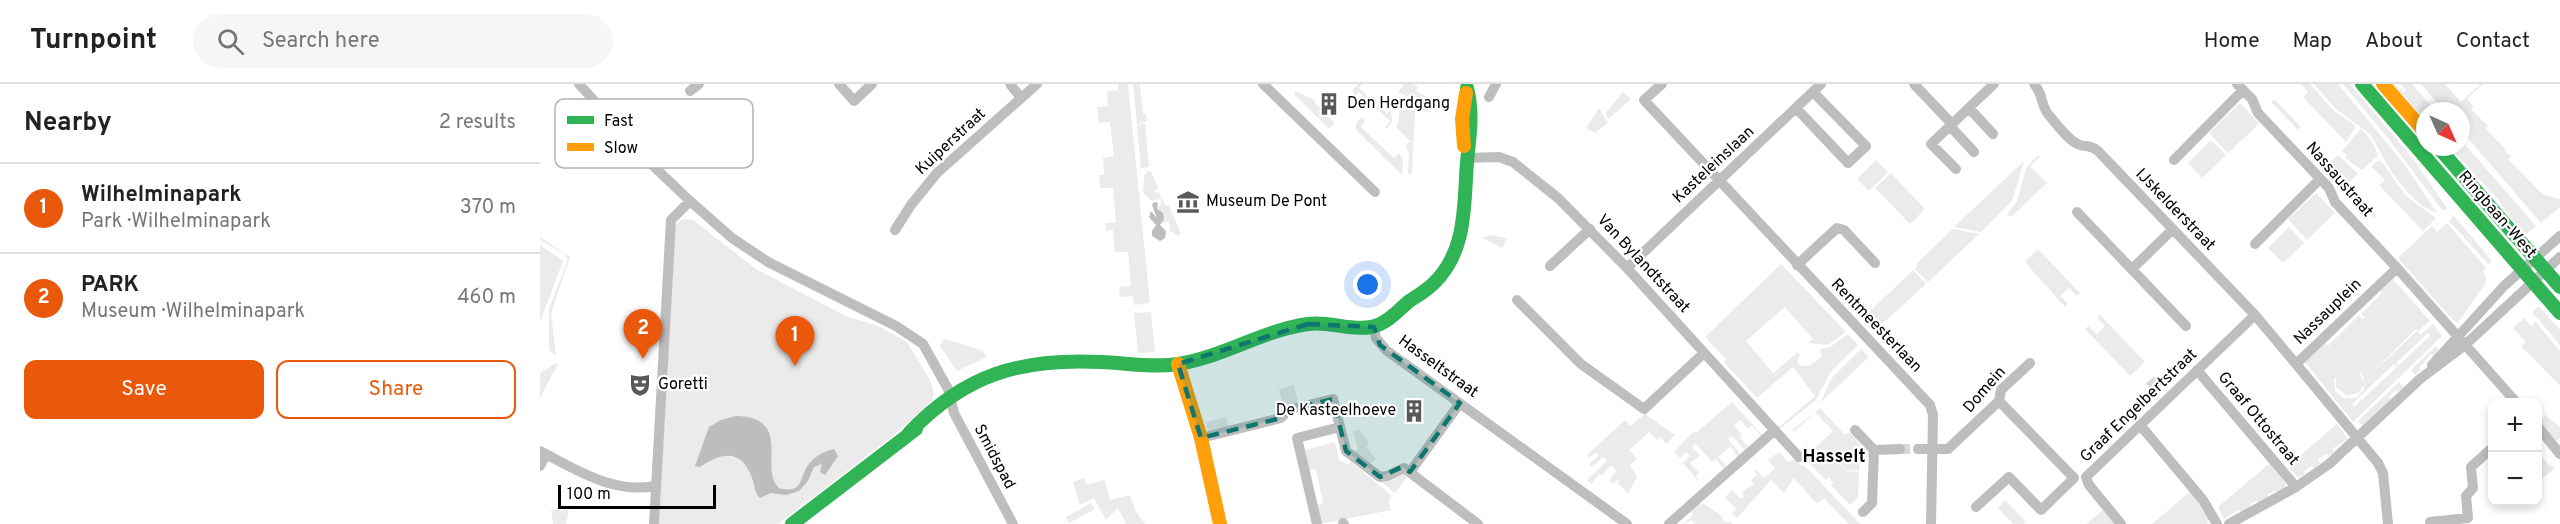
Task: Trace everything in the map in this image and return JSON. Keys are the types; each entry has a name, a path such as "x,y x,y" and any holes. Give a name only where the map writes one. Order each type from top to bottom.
{"street":[{"name":"Smidspad","path":"579,84 592,99"},
{"path":"839,84 854,102 872,84"},
{"path":"1010,84 1021,98"},
{"name":"Kuiperstraat","path":"896,230 924,187 937,172 1037,84"},
{"path":"1263,84 1375,192"},
{"path":"1489,97 1496,84"},
{"name":"Rentmeesterlaan","path":"1662,84 1644,100 1930,405 1934,415 1931,524"},
{"path":"1914,84 1974,152"},
{"path":"1956,170 1931,144 1994,84"},
{"name":"IJskelderstraat","path":"2034,84 2043,96 2046,112 2077,144 2093,147 2098,151 2255,315 2296,364"},
{"name":"Ringbaan-West","path":"2362,84 2560,313"},
{"path":"2383,84 2416,122"},
{"path":"792,524 909,433 925,425 950,399 1013,369 1053,361 1178,364 1268,334 1308,324 1329,323 1374,327 1389,318 1421,292 1463,225 1467,158 1462,141 1462,119 1467,86"},
{"path":"2174,159 2240,87"},
{"name":"Nassaustraat","path":"2240,87 2252,99 2258,113 2329,188 2335,202 2397,268"},
{"path":"1796,108 1848,163 1858,155 1866,146 1817,88"},
{"name":"Kasteleinslaan","path":"1627,268 1817,88"},
{"path":"1968,108 1993,134"},
{"name":"Ringbaan-West","path":"2446,156 2560,287"},
{"name":"Van Bylandtstraat","path":"1467,158 1498,157 1513,162 1537,179 1627,268 1799,457"},
{"name":"Smidspad","path":"655,168 732,238 768,262 910,333 929,353 1013,524"},
{"path":"2255,244 2320,179"},
{"path":"654,524 671,220 690,201"},
{"path":"2077,212 2186,326"},
{"path":"1797,265 1837,228 1844,230 1875,263"},
{"path":"1550,266 1590,229"},
{"path":"2132,269 2173,229"},
{"path":"2420,379 2456,336 2522,270 2560,236"},
{"path":"2229,524 2296,487 2329,464 2420,379 2465,345 2560,257"},
{"path":"2397,268 2512,398"},
{"name":"Nassauplein","path":"2388,524 2383,474 2379,463 2356,439 2296,364 2397,268"},
{"path":"1517,300 1581,364 1644,409 1704,353"},
{"name":"Graaf Engelbertstraat","path":"2121,524 2086,477 2255,315"},
{"name":"Hasseltstraat","path":"1374,327 1380,345 1627,524"},
{"name":"Domein","path":"1932,449 1948,449 1999,401 2001,390 2030,363"},
{"path":"1178,364 1201,438 1220,524"},
{"name":"Graaf Ottostraat","path":"2197,370 2296,487"},
{"path":"1201,438 1281,418 1288,410 1333,399 1346,451 1380,477 1404,468 1478,524"},
{"path":"1976,507 2009,477 2041,510 2074,478 1999,401"},
{"path":"1410,472 1460,403"},
{"path":"2140,425 2212,511 2217,524"},
{"path":"1317,524 1297,438 1340,427"},
{"path":"1669,524 1775,430"},
{"path":"1855,430 1874,450 1872,503 1863,512"},
{"path":"2542,432 2560,454"},
{"path":"1874,450 1900,449"},
{"path":"1918,449 1932,449"},
{"path":"540,466 543,452 606,484 642,488 656,486"},
{"path":"2430,522 2468,518 2466,496 2473,488 2471,466 2488,452"}],"highlighted area":[{"path":"1308,324 1374,327 1380,345 1460,403 1410,472 1402,467 1380,477 1346,451 1333,399 1288,410 1281,418 1201,438 1178,364"}],"shaded area":[{"path":"1118,84 1128,84 1150,303 1134,305 1133,296 1120,297 1119,287 1131,286 1128,252 1115,252 1113,230 1106,231 1105,223 1116,222 1113,188 1100,188 1099,175 1104,175 1103,158 1114,156 1110,122 1099,123 1097,107 1108,106 1107,92 1118,90"},
{"path":"1133,84 1140,84 1143,114 1146,114 1147,121 1137,125"},
{"path":"1358,84 1362,84 1359,88 1387,114 1391,110 1392,122 1387,129 1385,127 1390,121 1367,100 1362,105 1358,101 1363,96 1359,92 1354,97 1353,90"},
{"path":"1404,84 1413,84 1418,87 1416,91 1431,99 1424,104 1398,92"},
{"path":"2301,84 2310,84 2334,111 2356,126 2346,142 2303,97 2308,92"},
{"path":"2314,84 2338,84 2405,165 2437,213 2422,206 2408,193 2392,173 2370,134 2336,109"},
{"path":"2343,84 2350,84 2413,159 2447,208 2443,211 2388,138"},
{"path":"2394,84 2404,92 2406,90 2400,84 2412,84 2427,102 2416,102 2416,110"},
{"path":"2421,84 2445,84 2461,102 2436,102"},
{"path":"2480,84 2483,84 2467,99 2470,102 2461,102"},
{"path":"1295,91 1315,100 1314,102 1335,123 1329,129 1294,94"},
{"path":"1623,92 1631,99 1608,119 1605,114"},
{"path":"1403,99 1432,112 1415,111 1412,174 1408,174 1409,155 1406,146 1410,141 1396,127"},
{"path":"2274,99 2301,127 2298,130 2271,102"},
{"path":"2470,102 2473,106 2471,109 2488,126 2486,129 2509,155 2513,154 2508,159 2542,194 2560,199 2560,207 2541,223 2470,140"},
{"path":"2240,103 2259,124 2228,153 2209,133"},
{"path":"1599,108 1608,123 1595,133 1586,128"},
{"path":"1362,117 1365,121 1361,127 1394,158 1399,153 1403,160 1402,175 1356,130 1356,123"},
{"path":"1145,123 1149,167 1141,168 1137,126"},
{"path":"2361,129 2371,140 2378,155 2362,170 2345,158 2347,155 2342,151"},
{"path":"2211,140 2226,155 2202,178 2188,163"},
{"path":"2470,150 2536,226 2524,236 2497,198 2457,156 2470,156"},
{"path":"2038,155 2040,157 2030,166 2047,183 2012,216 2006,215 2017,202 2026,168"},
{"path":"2338,155 2358,174 2343,188 2338,182 2335,184 2322,170"},
{"path":"1876,160 1888,172 1869,191 1857,179"},
{"path":"2024,161 2012,201 1981,232 1954,227"},
{"path":"2378,161 2382,162 2406,196 2436,218 2423,231 2379,185 2385,180 2371,166"},
{"path":"1148,171 1151,172 1158,188 1154,189 1156,193 1159,192 1165,205 1169,206 1181,234 1178,236 1170,231 1169,221 1161,224 1164,217 1157,208 1162,203 1161,199 1151,201 1143,192 1144,176"},
{"path":"1891,173 1925,209 1910,224 1875,188"},
{"path":"2351,188 2377,215 2374,218 2348,191"},
{"path":"2316,193 2335,213 2307,240 2288,219"},
{"path":"1154,202 1158,203 1157,209 1163,213 1164,219 1160,225 1166,231 1165,238 1160,241 1152,236 1156,225 1149,217 1151,211 1157,218 1152,205"},
{"path":"2454,216 2492,261 2488,264 2449,221"},
{"path":"684,219 693,220 756,269 846,316 878,326 907,342 930,380 934,393 932,401 889,439 778,524 659,524 675,230 677,223"},
{"path":"2447,223 2486,268 2483,271 2486,277 2485,284 2458,323 2398,258 2432,226 2437,232"},
{"path":"2289,227 2304,243 2283,263 2268,248"},
{"path":"1953,229 1979,234 1928,282 1915,269 1917,263"},
{"path":"1490,235 1507,238 1502,248 1482,238"},
{"path":"540,237 570,257 551,313 556,356 549,350 549,309 568,259 563,253 540,240"},
{"path":"540,245 563,261 540,322"},
{"path":"2038,249 2080,293 2077,296 2069,288 2060,296 2068,304 2065,307 2025,262"},
{"path":"1781,264 1846,332 1828,345 1808,343 1813,339 1785,307 1746,341 1773,373 1798,352 1799,365 1812,364 1822,355 1820,349 1830,347 1848,334 1858,345 1831,371 1816,400 1781,428 1779,427 1815,396 1793,367 1757,398 1705,337"},
{"path":"1913,270 1926,284 1875,329 1864,317"},
{"path":"2393,279 2430,321 2418,331 2416,329 2368,377 2417,331 2420,335 2433,324 2442,336 2353,422 2305,362 2325,343 2328,346 2359,315 2365,318 2361,314 2382,293 2380,291","holes":["2428,333 2430,336 2398,366 2396,363","2394,364 2397,367 2354,407 2352,404","2341,371 2336,378 2336,387 2347,396 2360,392 2364,385 2364,390 2356,398 2343,398 2335,390 2334,379"]},
{"path":"2539,306 2560,330 2560,345 2532,312"},
{"path":"1151,312 1155,352 1138,353 1134,313"},
{"path":"2100,315 2145,362 2130,376 2085,329 2088,326 2097,334 2105,326 2097,318"},
{"path":"2524,318 2531,326 2534,320 2560,351 2560,386 2521,346 2526,342 2513,328"},
{"path":"944,339 982,350 987,357 957,371 940,346"},
{"path":"2436,346 2439,350 2433,356 2431,354 2415,375 2411,370"},
{"path":"1861,349 1869,357 1820,403 1832,378"},
{"path":"558,364 540,398 540,373"},
{"path":"2399,382 2404,387 2398,392 2396,390 2389,397 2391,399 2363,426 2358,421"},
{"path":"1294,385 1298,402 1283,406 1279,389"},
{"path":"1732,402 1762,435 1752,426 1748,429 1740,420 1734,425 1748,447 1745,450 1732,436 1728,439 1740,454 1737,457 1731,446 1718,457 1726,466 1724,469 1716,459 1712,462 1695,443 1692,447 1700,456 1690,463 1699,473 1696,475 1699,482 1683,463 1690,456 1686,452 1680,458 1674,452 1694,431 1696,433"},
{"path":"1820,408 1845,435 1849,432 1869,454 1869,457 1860,458 1859,471 1847,470 1831,453 1847,471 1859,472 1858,497 1850,505 1831,485 1833,483 1829,477 1826,480 1799,453 1806,446 1801,440 1812,451 1833,431 1815,412 1794,432 1792,430"},
{"path":"1645,414 1675,435 1666,444 1660,437 1657,440 1649,432 1629,450 1637,459 1630,465 1637,477 1628,494 1618,483 1620,478 1613,484 1609,481 1616,471 1613,466 1610,466 1602,476 1599,474 1592,484 1587,480 1607,461 1603,457 1592,467 1589,464 1599,455 1596,452 1589,458 1586,456 1625,420 1630,426"},
{"path":"2545,415 2560,427 2560,438 2555,443 2542,428 2542,419"},
{"path":"736,416 754,419 764,425 770,434 772,469 779,488 793,489 797,486 806,468 820,454 834,449 838,456 825,475 820,472 822,464 814,467 808,481 799,491 786,495 771,493 760,498 749,471 738,458 724,456 700,467 695,466 709,427 721,420"},
{"path":"1226,417 1228,425 1239,424 1208,431 1206,422"},
{"path":"2337,424 2348,439 2332,449 2334,452 2318,460 2320,463 2314,468 2312,466 2304,471 2305,474 2298,478 2288,466"},
{"path":"1359,429 1369,443 1366,447 1376,459 1370,464 1353,452 1358,449 1353,431"},
{"path":"1335,442 1339,460 1348,465 1351,462 1391,495 1389,502 1391,510 1320,524 1316,505 1323,503 1316,469 1309,470 1305,450"},
{"path":"1779,452 1788,462 1796,459 1802,466 1804,465 1860,524 1849,524 1824,498 1817,504 1794,478 1784,493 1771,480 1737,518 1732,513 1736,509 1725,497 1732,490 1741,499 1744,496 1742,491 1754,484 1751,480 1757,475 1754,472 1756,469 1764,478 1775,469 1768,460"},
{"path":"2542,457 2550,466 2552,465 2555,469 2542,478"},
{"path":"2270,463 2286,487 2267,495 2268,498 2259,503 2257,500 2249,505 2250,508 2240,512 2238,510 2224,519 2218,507"},
{"path":"1397,472 1407,477 1395,493 1380,481 1385,482"},
{"path":"1084,478 1086,485 1105,480 1110,500 1130,495 1135,510 1145,524 1126,524 1118,508 1106,520 1094,498 1080,505 1073,482"},
{"path":"2191,491 2210,519 2207,521 2208,524 2152,524"},
{"path":"2005,500 2026,522 2013,524 1998,508"},
{"path":"1091,503 1095,509 1069,523 1066,517"},
{"path":"1698,503 1700,505 1703,503 1723,517 1726,523 1729,521 1733,524 1694,524 1692,520 1683,524 1693,515 1689,510"},
{"path":"551,510 569,510 566,524 553,524"},
{"path":"2103,510 2116,524 2086,524"}],"tunnel":[{"path":"2150,380 2156,387"},
{"path":"1900,449 1918,449"}],"traffic: fast":[{"path":"2362,84 2560,313"},
{"path":"909,433 951,396 996,374 1020,367 1072,361 1178,364 1211,356 1291,327 1316,323 1363,328 1386,320 1434,283 1444,272 1456,247 1463,221 1470,133 1467,88"},
{"path":"2446,156 2560,287"},
{"path":"792,524 916,429"}],"traffic: slow":[{"path":"2383,84 2416,122"},
{"path":"1464,146 1462,119 1466,93"},
{"path":"1178,364 1201,438 1220,524"}],"place":[{"name":"Den Herdgang","path":"1329,104"},
{"name":"Museum De Pont","path":"1188,202"},
{"name":"PARK","path":"643,359"},
{"name":"Wilhelminapark","path":"795,366"},
{"name":"Goretti","path":"640,385"},
{"name":"De Kasteelhoeve","path":"1414,411"}],"district":[{"name":"Hasselt","path":"1834,457"}]}
